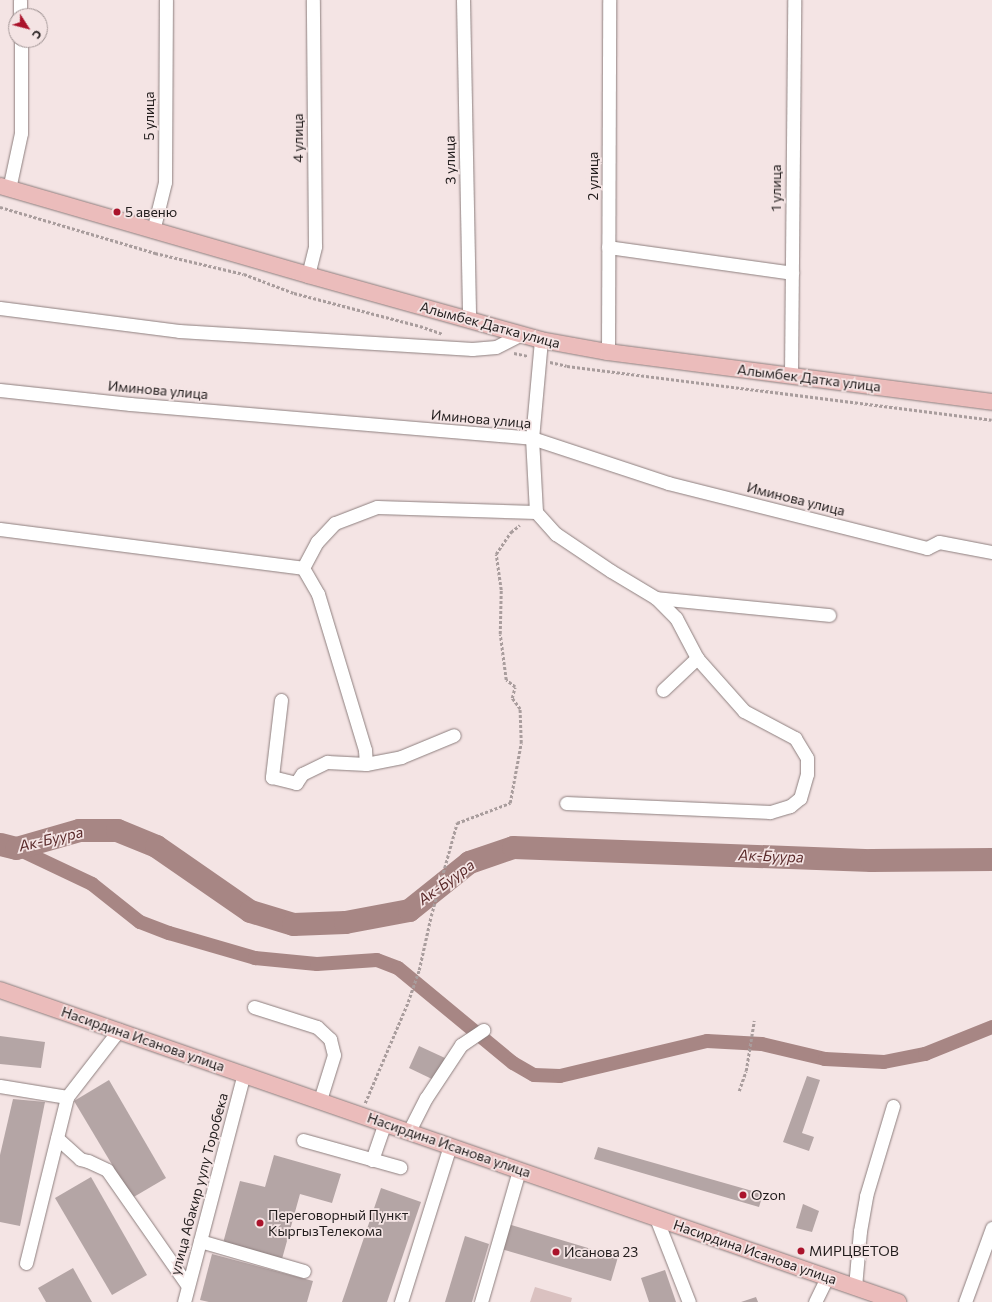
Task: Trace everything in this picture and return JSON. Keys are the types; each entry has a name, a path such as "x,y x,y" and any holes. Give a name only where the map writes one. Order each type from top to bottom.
{"main road":[{"name":"Алымбек Датка улица","path":"4,188 541,340 608,352 992,402"},
{"name":"Насирдина Исанова улица","path":"0,990 119,1030 898,1302"}],"street":[{"name":"5 улица","path":"153,230 165,182 166,0"},
{"name":"4 улица","path":"308,275 315,246 313,0"},
{"name":"3 улица","path":"463,0 469,320"},
{"name":"2 улица","path":"608,352 609,0"},
{"name":"1 улица","path":"791,376 794,0"},
{"path":"4,188 21,134 20,48"},
{"path":"608,247 792,273"},
{"path":"0,308 179,331 464,348 496,347 520,335"},
{"path":"541,340 532,438 536,512 556,534 611,571 656,598 676,618 697,658 744,711 795,738 807,758 807,774 800,798 790,806 770,812 566,803"},
{"name":"Иминова улица","path":"0,390 130,404 532,438 668,483 927,548 939,542 992,552"},
{"path":"302,568 317,542 335,524 377,507 536,512"},
{"path":"0,529 302,568"},
{"path":"302,568 318,594 365,750 366,764"},
{"path":"656,598 829,615"},
{"path":"662,690 697,658"},
{"path":"281,700 272,777 296,783 302,774 327,762 366,764 401,758 454,735"},
{"path":"254,1007 317,1027 330,1039 334,1054 320,1100"},
{"path":"26,1263 67,1097 119,1030"},
{"path":"409,1131 426,1098 461,1045 483,1030"},
{"name":"улица Абакир уулу Торобека","path":"184,1302 244,1074"},
{"path":"0,1086 67,1097"},
{"path":"855,1287 860,1231 866,1196 893,1106"},
{"path":"372,1160 385,1123"},
{"path":"57,1138 80,1159 107,1170 188,1286"},
{"path":"303,1140 400,1167"},
{"path":"401,1302 450,1146"},
{"path":"481,1302 519,1170"},
{"path":"656,1218 689,1302"},
{"path":"965,1302 992,1228"},
{"path":"200,1241 304,1271"},
{"path":"815,1302 827,1277"}],"path":[{"path":"0,207 155,253 244,274 294,293 420,326 450,336"},
{"path":"492,347 567,366 992,420"},
{"path":"360,1114 408,1002 419,970 431,916 457,823 510,803 521,743 520,709 512,698 515,687 506,680 500,634 501,590 496,554 511,532 536,512"},
{"path":"739,1091 746,1071 754,1022"}],"shaded area":[{"path":"535,1287 572,1298 571,1302 530,1302"}],"building":[{"path":"0,1036 45,1042 41,1068 0,1064"},
{"path":"419,1046 445,1058 434,1080 409,1068"},
{"path":"807,1076 820,1080 802,1133 814,1137 809,1151 783,1142"},
{"path":"109,1080 166,1178 132,1198 74,1101"},
{"path":"13,1099 45,1102 20,1226 0,1222 0,1155"},
{"path":"598,1147 763,1194 759,1207 594,1159"},
{"name":"Переговорный Пункт КыргызТелекома","path":"274,1155 341,1174 332,1203 300,1194 282,1259 223,1243 240,1181 265,1187"},
{"path":"91,1177 147,1275 112,1295 55,1198"},
{"path":"381,1188 421,1202 387,1302 342,1302"},
{"path":"803,1204 819,1211 812,1232 796,1228"},
{"name":"Исанова 23","path":"508,1224 618,1257 611,1281 501,1249"},
{"path":"465,1236 489,1244 472,1302 445,1302"},
{"path":"212,1254 313,1281 307,1302 209,1302 200,1300"},
{"path":"73,1268 92,1302 46,1302 38,1288"},
{"path":"665,1270 676,1302 649,1302 641,1278"},
{"path":"756,1297 758,1302 741,1302"}],"waterway":[{"name":"Ак-Буура","path":"0,844 16,848 79,830 117,830 156,846 250,911 293,924 345,922 409,910 469,862 513,847 871,860 992,859"},
{"path":"16,848 92,884 140,922 169,933 255,958 317,964 377,960 398,968 513,1063 534,1075 560,1076 707,1041 762,1044 825,1059 884,1062 925,1054 992,1027"}],"place":[{"name":"5 авеню","path":"117,212"},
{"name":"Ozon","path":"743,1195"},
{"name":"Переговорный Пункт КыргызТелекома","path":"260,1223"},
{"name":"МИРЦВЕТОВ","path":"801,1251"},
{"name":"Исанова 23","path":"556,1252"}]}
